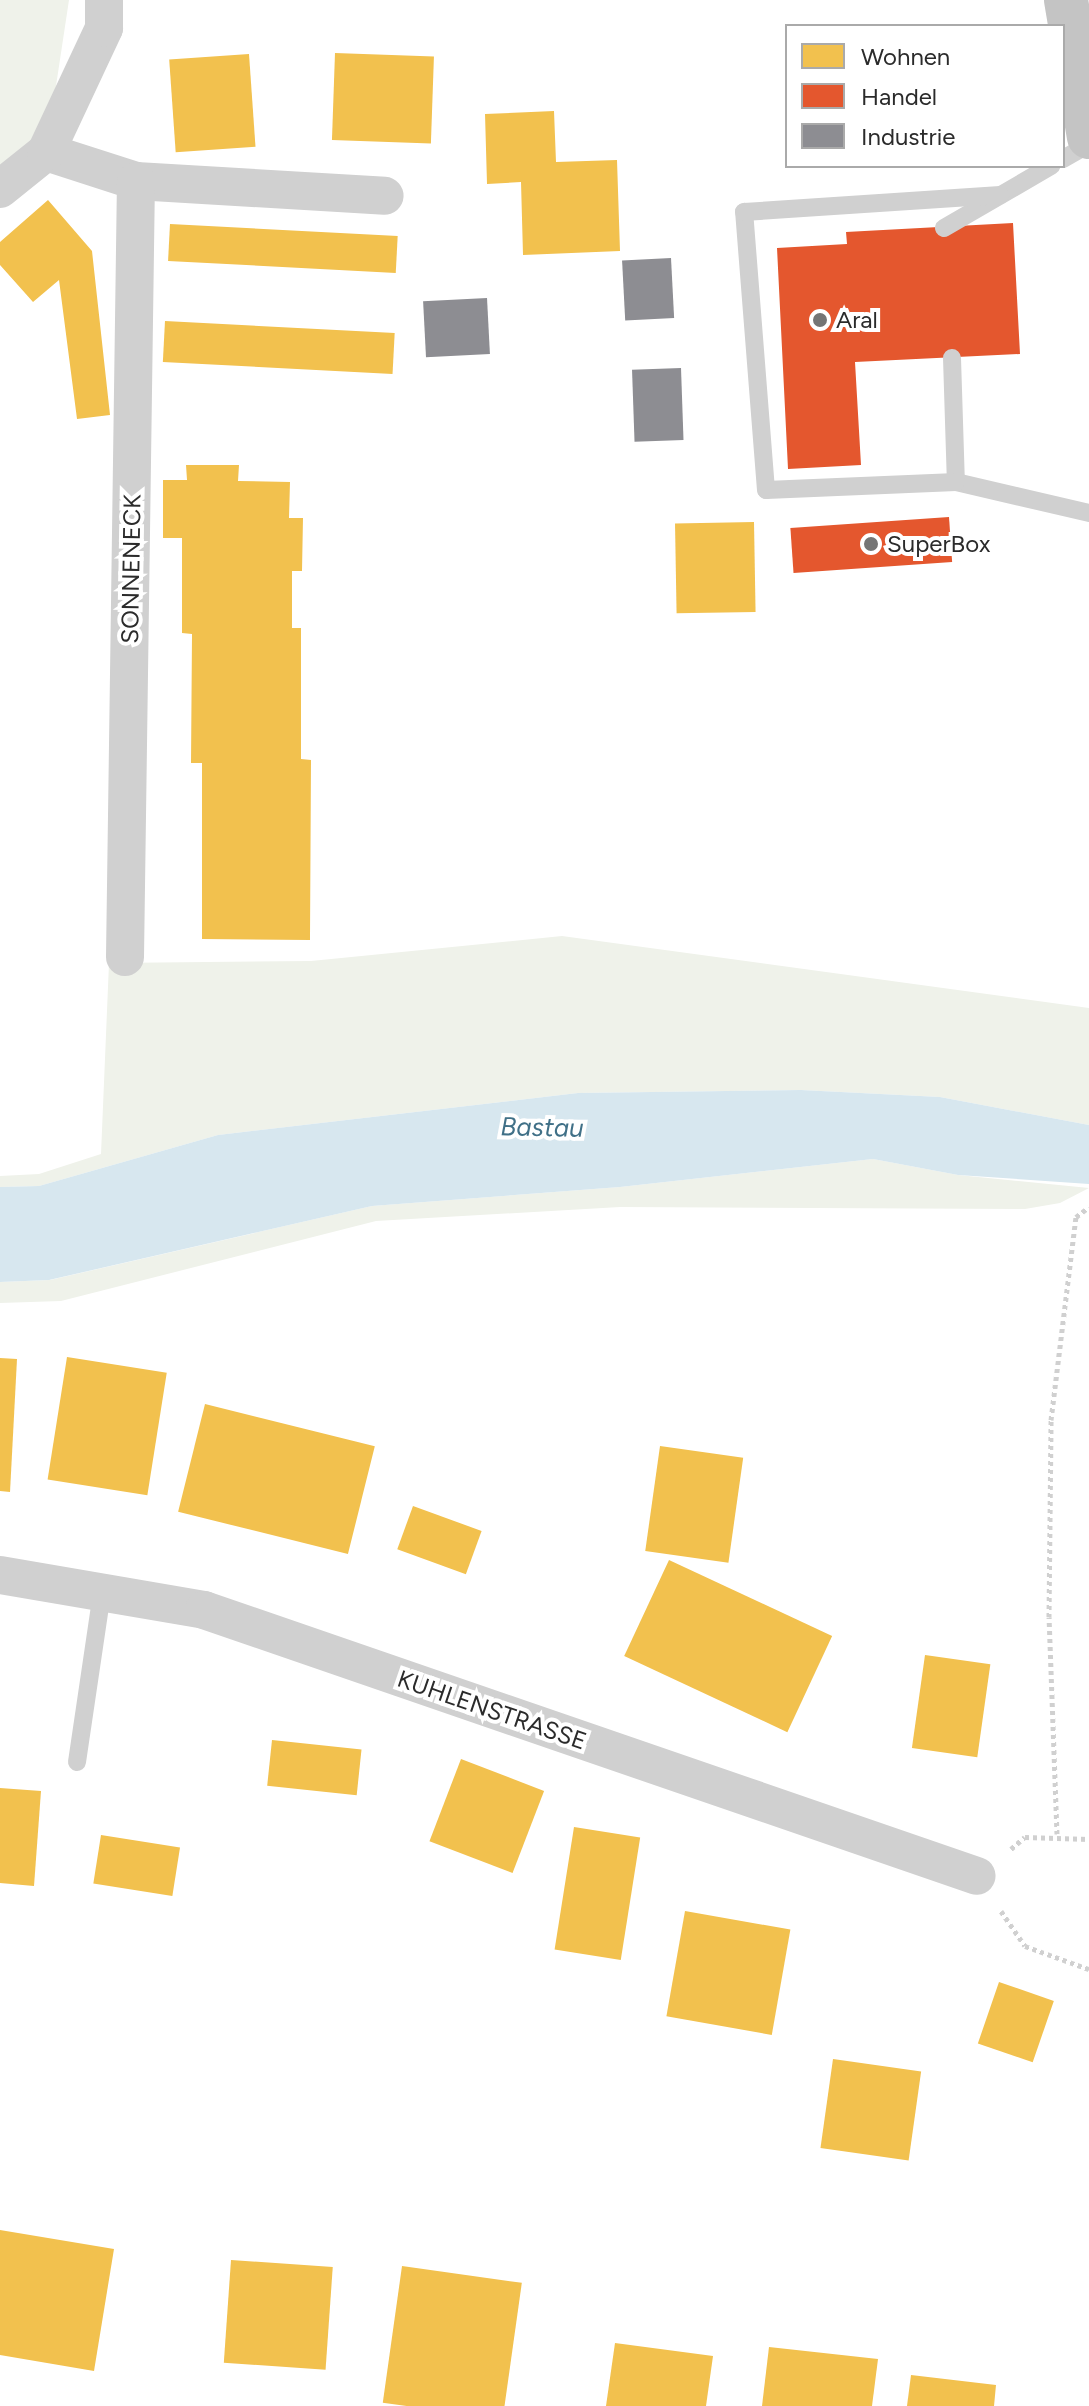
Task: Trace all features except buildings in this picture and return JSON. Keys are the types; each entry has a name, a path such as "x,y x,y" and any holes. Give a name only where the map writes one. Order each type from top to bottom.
{"main road":[{"path":"1066,0 1089,137"}],"street":[{"path":"0,189 46,152 104,28 104,0"},
{"path":"46,152 136,181 385,196"},
{"name":"SONNENECK","path":"125,957 136,181"},
{"name":"KUHLENSTRASSE","path":"0,1575 204,1610 977,1876"}],"lane":[{"path":"1065,158 1089,144"},
{"path":"944,228 1047,168"},
{"path":"1000,195 744,212 766,490 956,482 1089,513"},
{"path":"952,358 956,482"},
{"path":"77,1762 102,1592"}],"path":[{"path":"1089,1207 1076,1217 1051,1420 1049,1617 1057,1834 1089,1839"},
{"path":"977,1876 1025,1946 1089,1969"}],"shaded area":[{"path":"0,0 69,0 46,152 0,191"},
{"path":"562,936 1089,1008 1089,1125 940,1097 801,1090 578,1093 218,1135 39,1186 0,1187 0,1176 39,1174 101,1154 109,963 311,961"},
{"path":"873,1159 958,1175 1089,1188 1060,1203 1025,1209 620,1207 376,1221 61,1301 0,1303 0,1282 50,1280 372,1206 620,1187"}],"water":[{"name":"Bastau","path":"801,1090 940,1097 1089,1125 1089,1184 958,1175 873,1159 620,1187 372,1206 49,1280 0,1282 0,1187 39,1186 218,1135 578,1093"}],"place":[{"name":"Aral","path":"820,320"},
{"name":"SuperBox","path":"871,544"}]}
